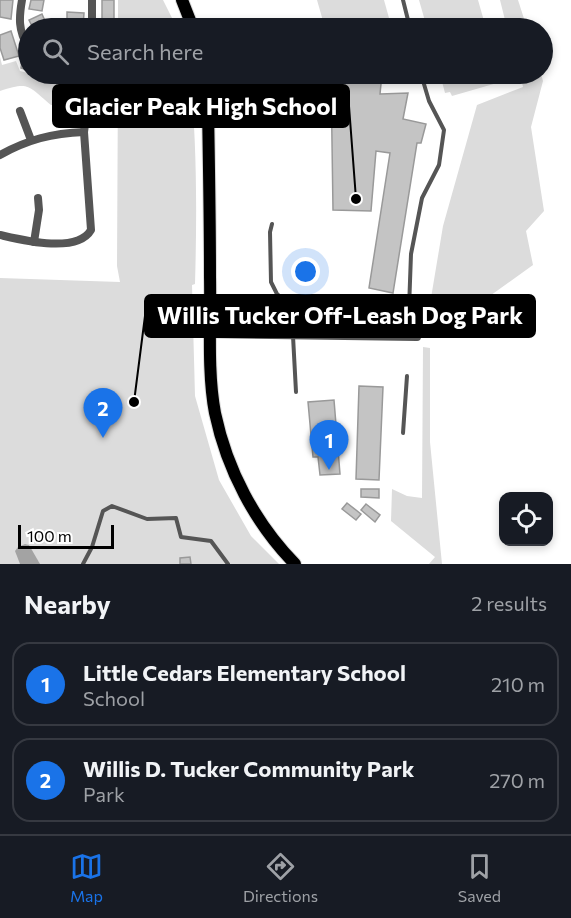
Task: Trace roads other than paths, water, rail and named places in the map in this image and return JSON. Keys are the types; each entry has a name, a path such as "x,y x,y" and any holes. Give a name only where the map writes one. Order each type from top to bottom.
{"main road":[{"path":"182,0 189,18"},
{"path":"205,84 208,109 211,334 215,412 224,446 240,486 261,522 295,564"}],"street":[{"path":"19,18 21,0"},
{"path":"92,0 92,18"},
{"path":"0,235 34,242 67,243 80,241 91,230 84,132 91,84"},
{"path":"20,111 31,140"},
{"path":"0,156 31,140 62,132 84,132"},
{"path":"34,242 39,210 38,198"},
{"path":"211,334 412,337"}],"lane":[{"path":"403,0 408,18"},
{"path":"412,337 411,254 422,198 439,165 444,130 429,101 424,84"},
{"path":"272,224 270,232 271,282 278,294 297,312 297,325 293,336 296,392"},
{"path":"354,306 354,337"},
{"path":"403,433 407,376"},
{"path":"83,564 92,548 103,511 112,506 147,519 176,518 181,537 211,541 228,564"}],"place":[{"name":"Glacier Peak High School","path":"356,199"},
{"name":"Willis Tucker Off-Leash Dog Park","path":"134,402"},
{"name":"Willis D. Tucker Community Park","path":"103,438"},
{"name":"Little Cedars Elementary School","path":"329,470"}]}
